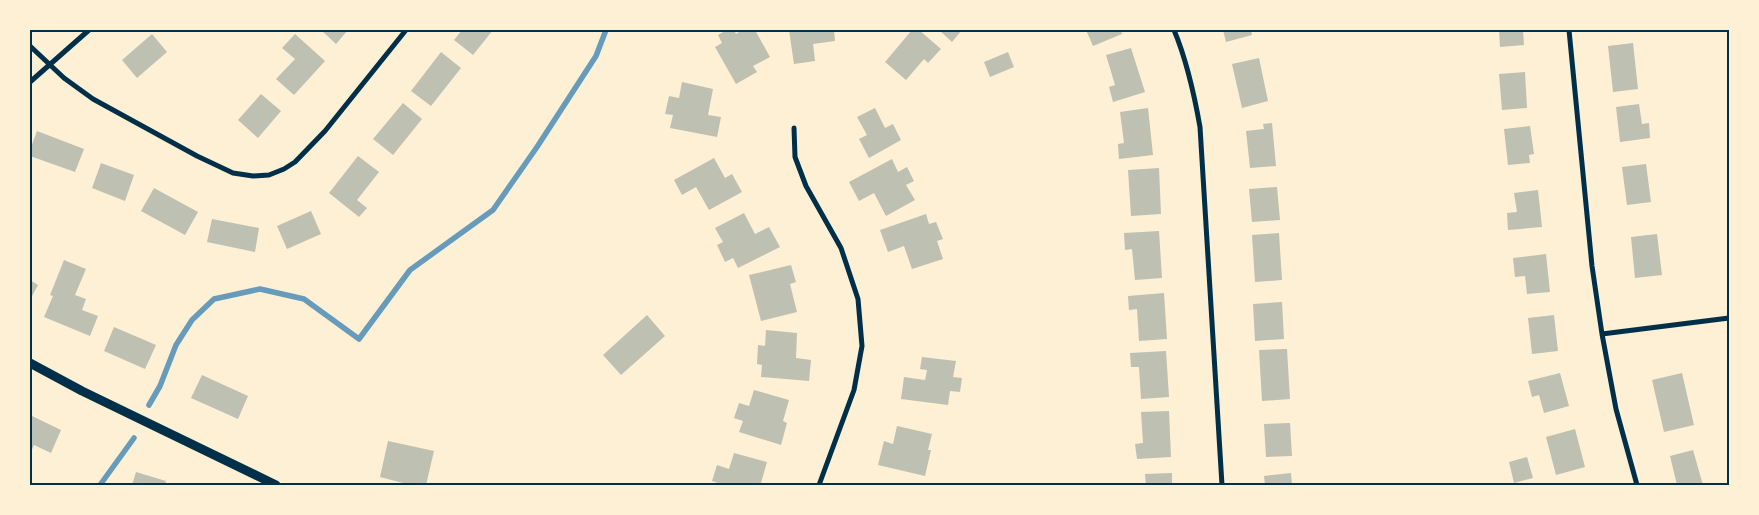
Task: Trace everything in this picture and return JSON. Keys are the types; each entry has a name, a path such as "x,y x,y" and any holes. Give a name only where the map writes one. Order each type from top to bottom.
{"street":[{"path":"30,82 89,30"},
{"path":"30,46 49,65 93,99 197,156 234,173 253,176 269,175 284,170 295,162 325,130 406,30"},
{"path":"1174,30 1194,88 1200,127 1222,485"},
{"path":"1568,30 1592,266 1602,334 1616,409 1637,485"},
{"path":"794,128 795,157 806,186 841,248 858,299 862,346 854,390 819,485"},
{"path":"1602,334 1729,318"},
{"path":"30,363 82,391 276,485"}],"building":[{"path":"321,30 348,30 336,44"},
{"path":"462,30 493,30 473,55 454,40"},
{"path":"727,30 734,30 736,34 742,30 755,30 770,57 753,66 757,72 736,84 715,47 722,43 718,35"},
{"path":"789,30 834,30 835,41 813,44 815,61 794,64"},
{"path":"912,30 919,30 941,49 928,63 924,59 906,80 885,62"},
{"path":"939,30 962,30 952,42"},
{"path":"1086,30 1121,30 1122,34 1093,46"},
{"path":"1223,30 1251,30 1252,35 1226,42"},
{"path":"1499,30 1523,30 1524,45 1500,47"},
{"path":"152,34 167,52 137,78 122,60"},
{"path":"295,34 325,61 294,95 276,79 295,59 282,48"},
{"path":"1633,43 1638,89 1613,92 1608,46"},
{"path":"1131,48 1145,92 1113,102 1109,87 1115,85 1106,55"},
{"path":"441,52 461,68 431,106 411,91"},
{"path":"1008,52 1014,67 990,77 984,62"},
{"path":"1259,58 1268,101 1242,108 1232,64"},
{"path":"1525,72 1527,108 1502,110 1499,74"},
{"path":"682,82 713,89 708,115 721,117 717,137 670,128 673,115 665,114 669,96 679,98"},
{"path":"261,94 281,111 258,138 238,120"},
{"path":"403,103 422,119 393,155 373,139"},
{"path":"1639,104 1642,124 1649,123 1650,138 1620,142 1616,107"},
{"path":"875,108 885,128 893,124 901,140 869,158 859,139 867,135 857,117"},
{"path":"1148,108 1153,155 1119,159 1118,144 1124,143 1120,112"},
{"path":"1272,123 1276,166 1250,168 1246,131 1264,129 1263,124"},
{"path":"1530,126 1534,154 1529,155 1530,163 1508,165 1504,129"},
{"path":"37,131 84,149 75,172 30,156 30,150"},
{"path":"358,156 379,172 357,200 367,208 359,217 329,193"},
{"path":"714,158 725,178 732,174 742,192 709,210 696,187 682,195 674,180"},
{"path":"892,159 898,172 907,167 914,181 906,185 915,200 886,216 874,193 859,201 849,182"},
{"path":"101,163 134,175 125,201 92,188"},
{"path":"1646,164 1651,202 1627,205 1622,167"},
{"path":"1159,168 1161,214 1131,216 1128,170"},
{"path":"1277,187 1280,220 1252,222 1249,189"},
{"path":"154,188 198,212 185,235 141,211"},
{"path":"1538,190 1542,227 1508,230 1507,213 1517,212 1514,193"},
{"path":"311,211 321,234 287,249 277,226"},
{"path":"744,213 755,234 769,227 780,247 738,268 733,258 725,262 717,245 723,242 715,228"},
{"path":"926,214 929,224 936,222 943,239 937,241 943,259 912,269 904,246 888,252 880,230"},
{"path":"212,219 259,228 255,252 207,242"},
{"path":"1159,231 1162,278 1135,280 1132,249 1125,250 1124,233"},
{"path":"1279,233 1282,280 1255,282 1252,235"},
{"path":"1657,234 1662,275 1635,278 1631,237"},
{"path":"1546,254 1550,292 1527,294 1525,276 1515,277 1513,258"},
{"path":"64,260 86,269 75,295 86,299 82,310 98,316 90,336 44,317 53,296 50,295"},
{"path":"791,265 796,282 790,284 797,312 761,321 749,275"},
{"path":"30,280 38,285 30,300"},
{"path":"1164,293 1167,339 1139,341 1137,309 1129,310 1128,296"},
{"path":"1282,302 1284,339 1255,341 1253,304"},
{"path":"647,315 665,336 621,375 603,355"},
{"path":"1554,315 1558,351 1532,354 1528,318"},
{"path":"114,327 156,345 145,369 104,351"},
{"path":"766,330 797,333 796,358 811,360 809,381 761,377 762,365 757,364 758,345 765,346"},
{"path":"1287,349 1290,399 1262,401 1259,350"},
{"path":"1166,351 1169,397 1141,399 1139,367 1131,367 1130,353"},
{"path":"922,357 956,361 953,377 962,378 960,392 950,391 948,405 901,399 904,377 925,380 927,370 920,369"},
{"path":"1560,373 1569,406 1544,413 1539,395 1532,397 1528,381"},
{"path":"1682,373 1694,425 1664,432 1652,380"},
{"path":"202,375 248,396 238,419 191,398"},
{"path":"754,390 789,400 783,421 787,423 781,445 739,432 743,421 734,418 739,403 749,406"},
{"path":"1169,411 1171,457 1137,459 1135,444 1143,443 1141,412"},
{"path":"30,415 61,430 51,453 34,445 30,454"},
{"path":"1290,423 1292,456 1266,457 1264,424"},
{"path":"897,426 932,434 928,450 931,450 925,476 878,465 884,441 893,444"},
{"path":"1575,429 1585,467 1556,475 1546,437"},
{"path":"388,441 434,451 426,485 402,485 403,483 380,477"},
{"path":"1693,450 1703,485 1677,485 1670,456"},
{"path":"734,453 767,462 761,483 766,485 721,485 712,481 717,465 729,469"},
{"path":"1527,457 1533,478 1514,483 1509,462"},
{"path":"136,472 166,481 165,485 132,485"},
{"path":"1172,473 1172,485 1146,485 1145,474"},
{"path":"1291,473 1292,485 1265,485 1264,476"}],"waterway":[{"path":"149,405 160,386 176,345 192,320 214,299 260,289 304,299 359,339 410,270 493,210 537,147 596,56 606,30"},
{"path":"100,485 134,438"}]}
